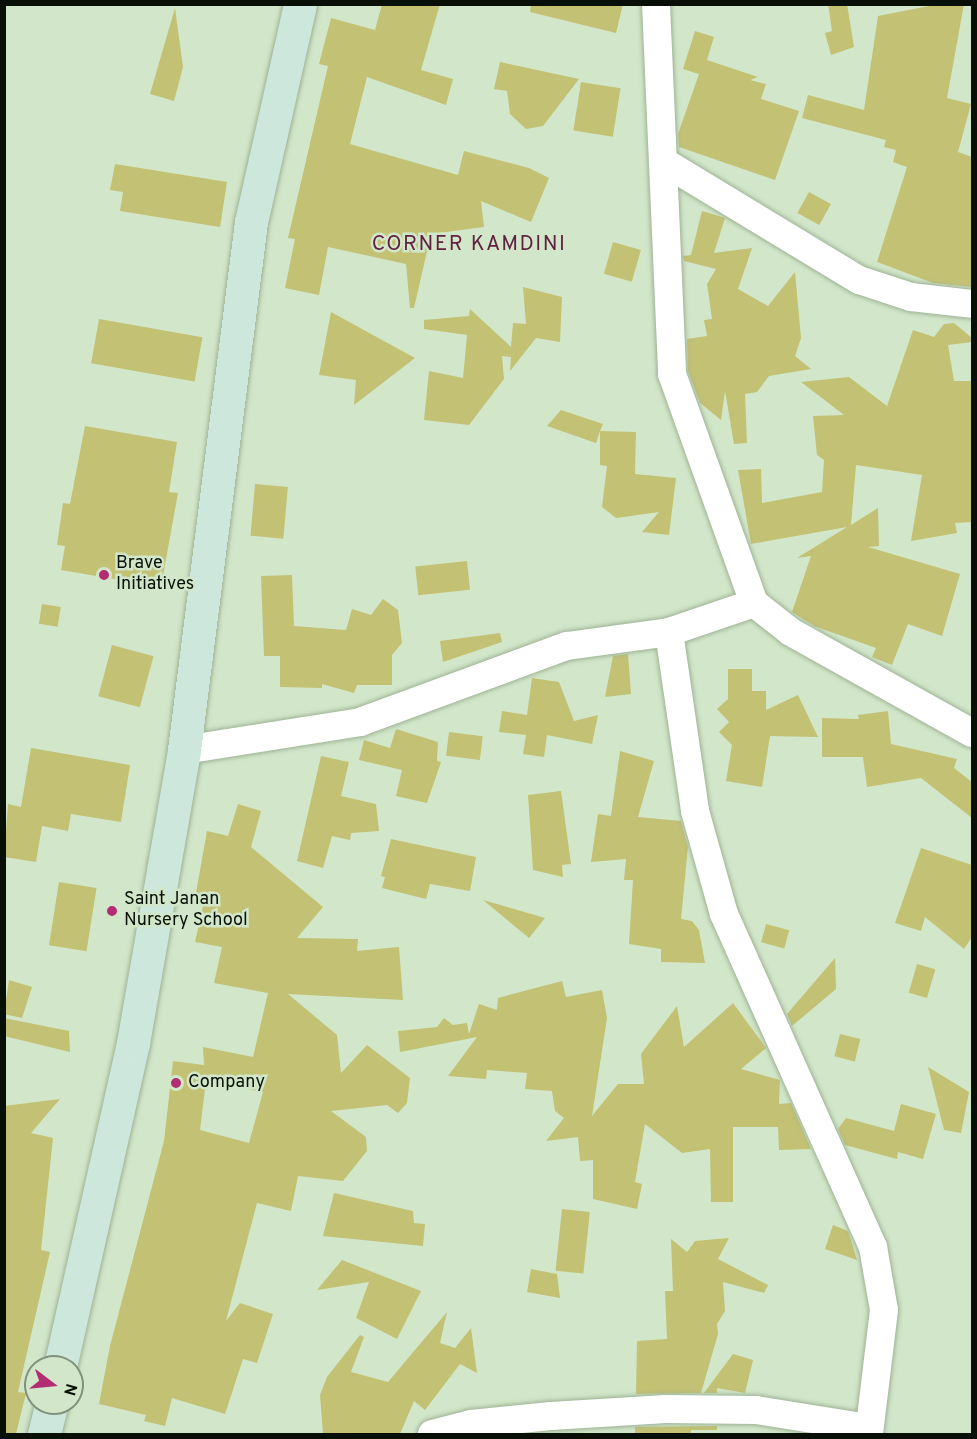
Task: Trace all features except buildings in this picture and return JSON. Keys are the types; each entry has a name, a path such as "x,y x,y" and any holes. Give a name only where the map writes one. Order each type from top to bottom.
{"street":[{"path":"63,1355 133,1043 184,750 251,222 300,4"},
{"path":"656,4 672,374 754,603 791,632 972,732"},
{"path":"664,162 860,280 911,297 972,304"},
{"path":"184,750 360,722 567,646 669,632 754,603"},
{"path":"432,1434 539,1417 666,1409 756,1410 869,1431 884,1310 873,1247 724,914 695,811 669,632"},
{"path":"44,1434 49,1415"}],"place":[{"name":"Brave Initiatives","path":"104,575"},
{"name":"Saint Janan Nursery School","path":"112,911"},
{"name":"Company","path":"176,1083"}],"district":[{"name":"CORNER KAMDINI","path":"469,245"}]}
